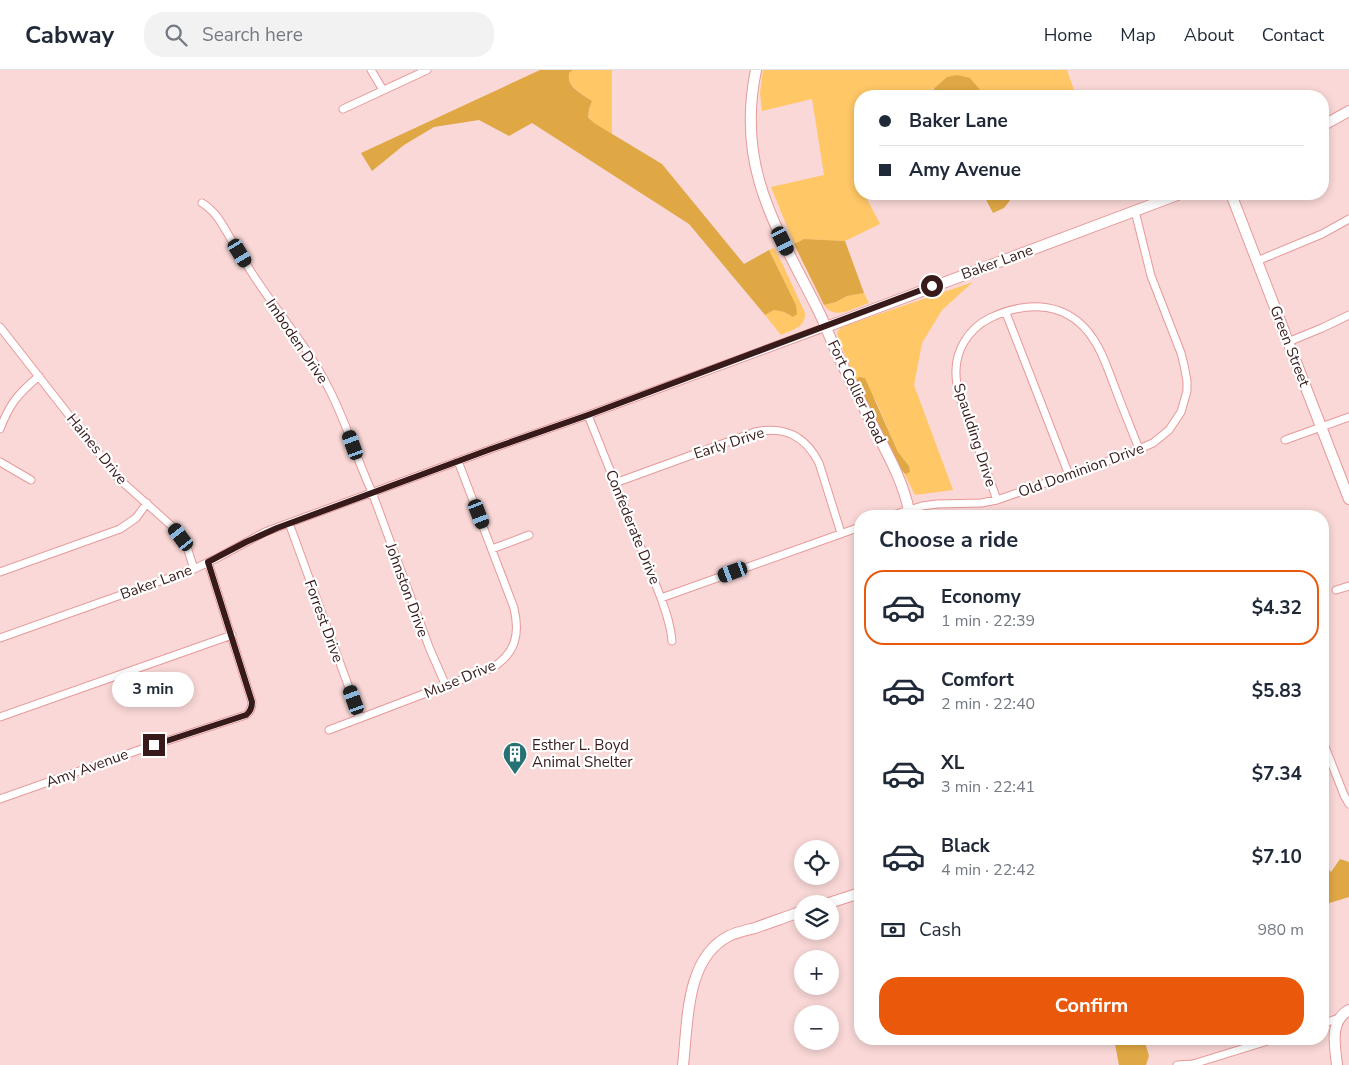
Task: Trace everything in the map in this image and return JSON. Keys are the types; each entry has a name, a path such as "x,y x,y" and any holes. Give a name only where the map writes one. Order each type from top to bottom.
{"street":[{"path":"371,70 383,90"},
{"path":"343,109 427,70"},
{"name":"Fort Collier Road","path":"756,70 751,101 750,132 757,177 764,199 826,327 835,350 896,472 909,510"},
{"path":"1329,122 1349,111"},
{"name":"Baker Lane","path":"0,638 194,569 265,532 458,460 588,415 1164,200"},
{"name":"Green Street","path":"1233,200 1349,499"},
{"name":"Imboden Drive","path":"202,203 210,207 219,218 261,287 318,369 338,408 372,492"},
{"name":"Old Dominion Drive","path":"919,510 937,504 981,503 997,500 1070,475 1153,443 1176,421 1184,402 1187,381 1181,353 1150,276 1135,211"},
{"path":"1257,261 1322,234 1349,219"},
{"name":"Spaulding Drive","path":"997,500 959,394 956,380 956,366 960,348 972,331 990,318 1026,307 1045,307 1064,313 1085,329 1100,350 1139,449"},
{"path":"1006,313 1070,475"},
{"path":"1288,342 1349,315"},
{"name":"Haines Drive","path":"0,327 119,479 163,517 181,537 194,569"},
{"path":"0,429 5,415 16,398 23,389 39,376"},
{"name":"Confederate Drive","path":"588,415 661,598 672,631 672,642"},
{"path":"1285,440 1349,417"},
{"name":"Early Drive","path":"615,482 754,432 764,430 783,431 802,440 815,454 842,533"},
{"name":"Muse Drive","path":"330,730 492,668 506,658 514,643 517,628 514,608 458,460"},
{"path":"0,462 31,480"},
{"name":"Johnston Drive","path":"372,492 429,648 446,686"},
{"path":"0,572 120,529 136,518 147,503"},
{"name":"Forrest Drive","path":"289,523 360,718"},
{"path":"661,598 854,529"},
{"path":"492,549 529,535"},
{"path":"0,717 232,635 208,562"},
{"path":"1336,590 1349,586"},
{"name":"Amy Avenue","path":"0,799 127,754 246,715 251,709 252,702 232,635"},
{"path":"1329,757 1349,804"},
{"path":"839,900 854,895"},
{"path":"683,1065 691,992 695,978 706,958 713,949 729,936 794,914"},
{"path":"1329,1022 1339,1018 1349,1010"},
{"path":"1337,1065 1335,1031 1339,1018"},
{"path":"1177,1065 1193,1064 1255,1045"}],"shaded area":[{"path":"540,70 573,70 569,73 570,83 579,93 592,101 588,117 594,123 662,164 744,264 769,250 796,305 797,314 793,317 784,312 774,310 765,315 689,224 532,123 509,136 479,120 434,127 404,145 372,171 361,153"},
{"path":"573,70 612,70 612,134 593,123 588,116 592,101 576,90 571,83 569,73"},
{"path":"763,70 1067,70 1074,90 966,90 933,88 931,90 854,90 854,200 868,200 880,224 845,241 804,239 794,244 771,187 824,175 812,99 762,111 760,93"},
{"path":"957,75 970,78 980,90 932,90 947,77"},
{"path":"986,200 1010,200 1004,208 993,213"},
{"path":"804,239 845,241 864,293 847,296 836,302 824,305 794,244"},
{"path":"774,248 805,313 805,318 801,325 781,335 765,315 774,310 784,312 793,317 796,305 769,250"},
{"path":"973,282 942,310 922,343 914,385 953,490 915,495 904,473 906,474 909,466 898,452 876,401 858,377 856,381 838,338 838,332 844,326"},
{"path":"864,293 869,303 845,312 833,312 824,305 836,302 847,296"},
{"path":"858,377 865,378 898,452 909,466 910,472 906,474 901,469 856,381"},
{"path":"1340,859 1349,862 1349,897 1329,903 1329,870 1331,872"},
{"path":"1115,1045 1146,1045 1149,1056 1146,1065 1119,1065"}],"place":[{"name":"Esther L. Boyd Animal Shelter","path":"515,775"}],"route":[{"path":"154,745 246,715 252,706 208,562 265,532 588,415 932,286"}]}
